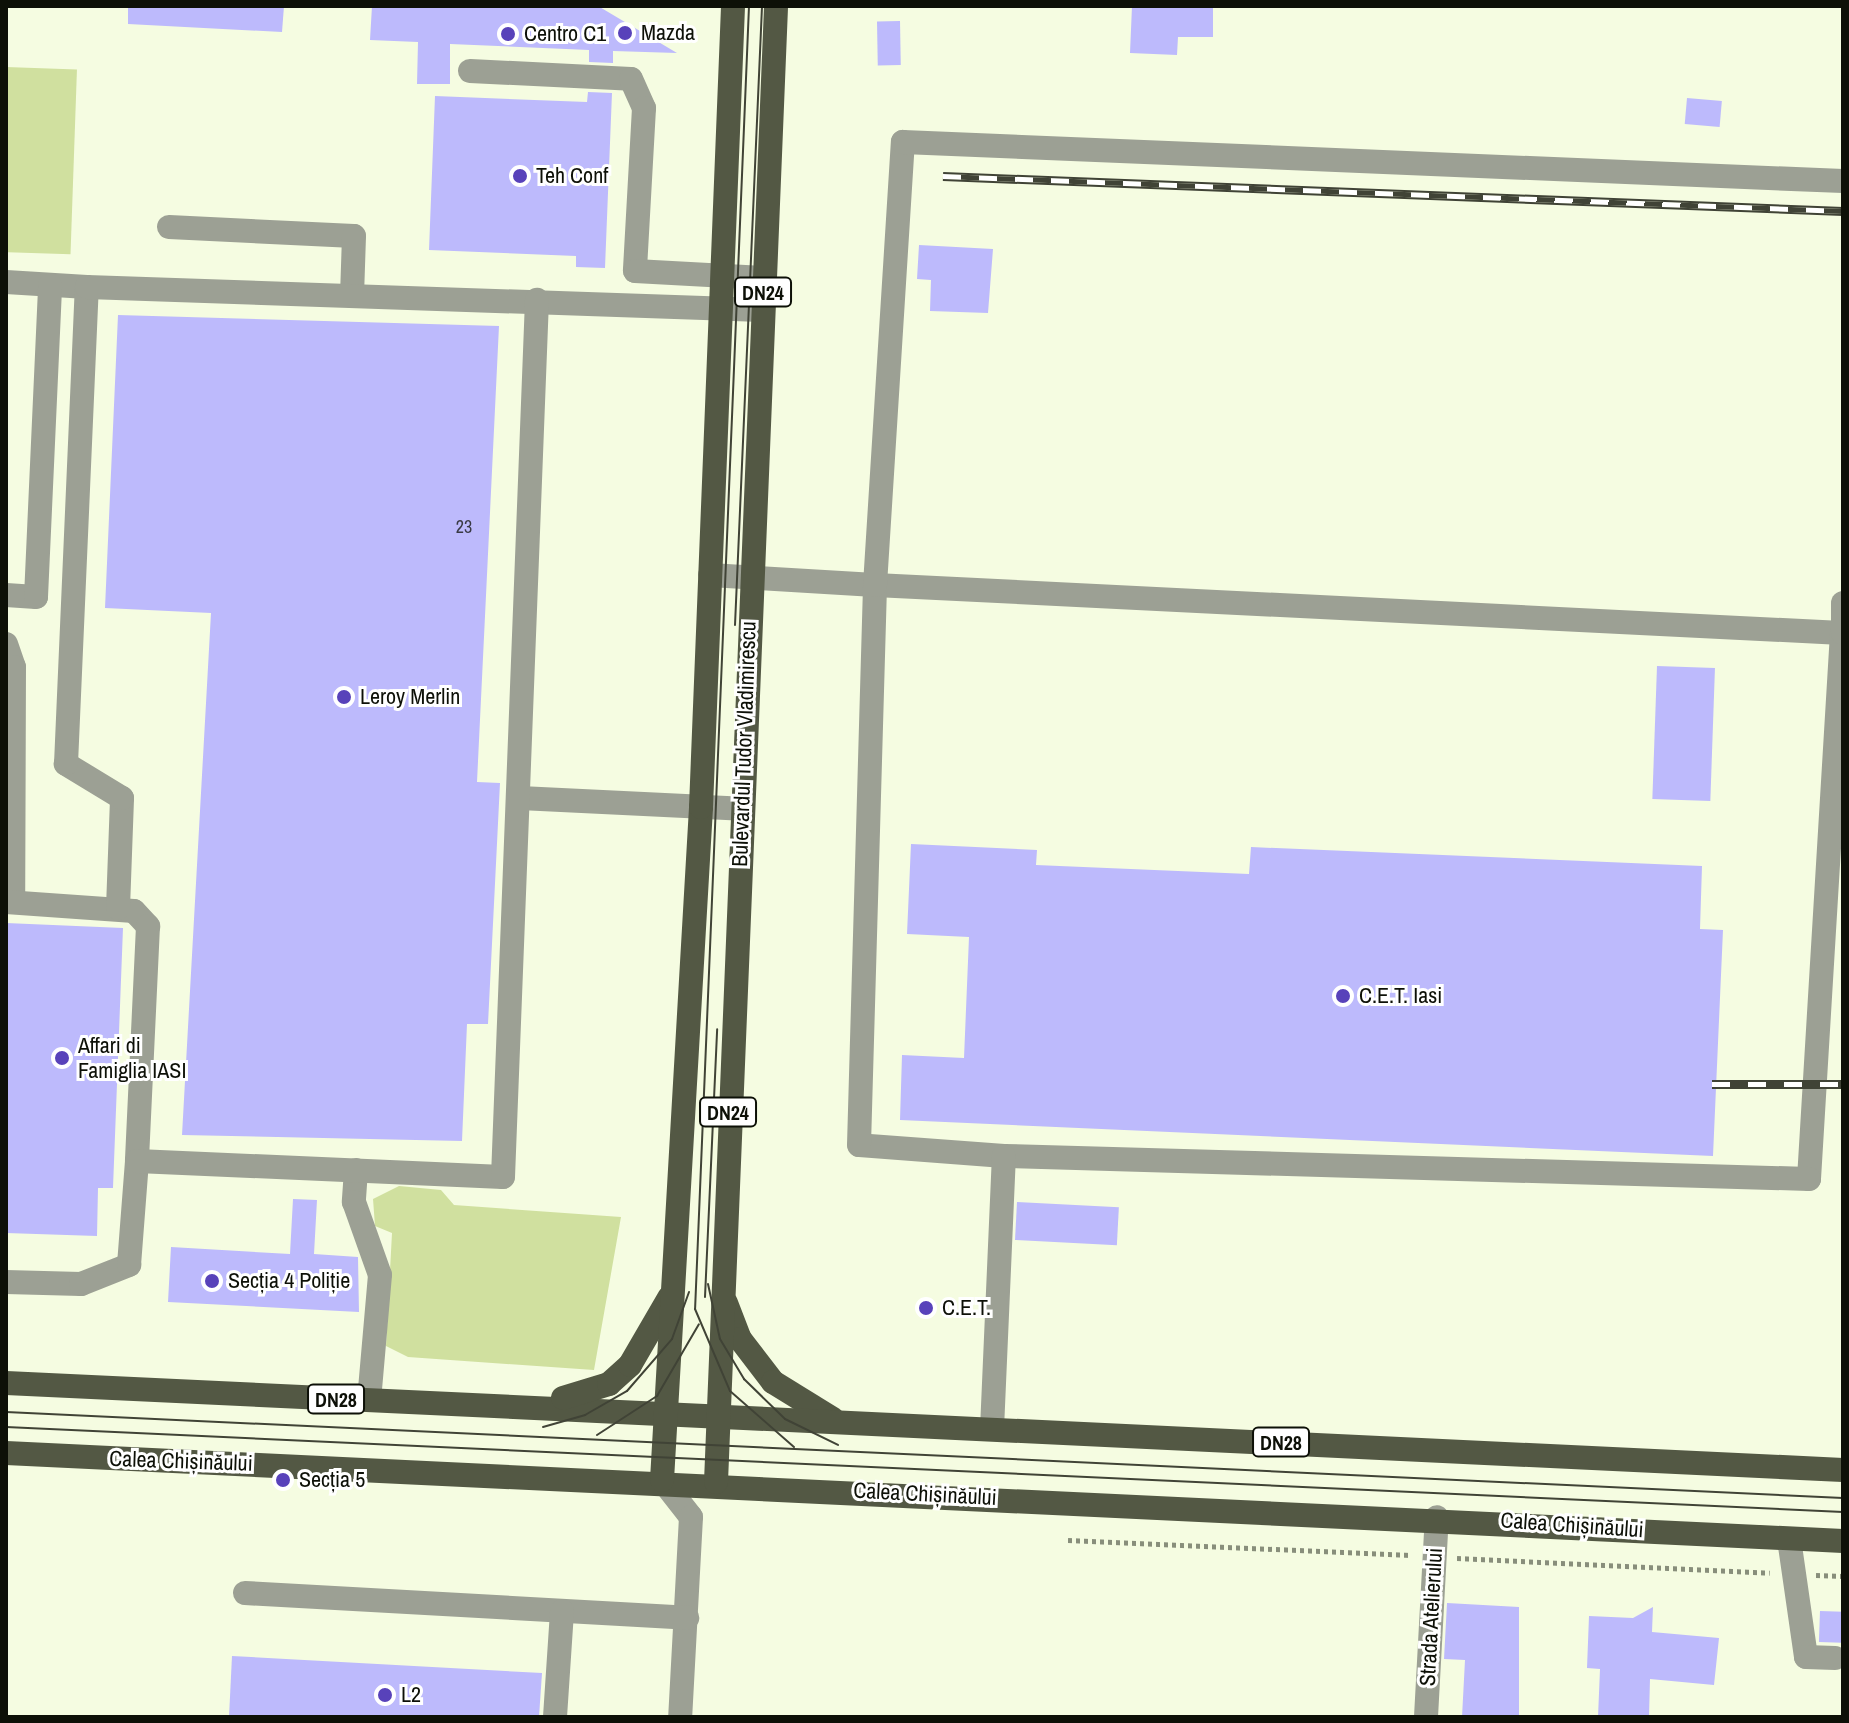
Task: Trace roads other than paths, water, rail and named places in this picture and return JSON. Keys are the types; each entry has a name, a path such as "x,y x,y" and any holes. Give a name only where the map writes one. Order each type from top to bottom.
{"main road":[{"name":"Bulevardul Tudor Vladimirescu","path":"662,1480 676,1281 701,807 733,6"},
{"name":"Bulevardul Tudor Vladimirescu","path":"716,1482 721,1285 776,6"},
{"path":"518,1405 583,1396 609,1384 647,1342 676,1281"},
{"path":"721,1285 730,1319 757,1364 838,1422"},
{"name":"DN28","path":"6,1383 1843,1470"},
{"name":"Calea Chișinăului","path":"6,1453 716,1482 1437,1517 1843,1541"}],"street":[{"path":"470,71 631,79 644,108 635,271 764,278"},
{"path":"1843,181 903,142 875,585 859,1145 1004,1156 1809,1179 1836,892 1843,603"},
{"path":"169,227 354,236 352,295"},
{"path":"6,282 762,310"},
{"path":"6,595 36,597 50,285"},
{"path":"87,287 66,764 122,798 118,908"},
{"path":"137,1161 503,1177 537,300"},
{"path":"710,575 1842,633"},
{"path":"6,644 14,667 10,902 118,908 134,911 148,926 129,1265 81,1284 6,1282"},
{"path":"520,798 742,809"},
{"path":"992,1429 1004,1156"},
{"path":"356,1170 354,1202 380,1275 369,1400"},
{"path":"662,1480 691,1517"},
{"path":"680,1717 691,1517 716,1482"},
{"name":"Strada Atelierului","path":"1426,1717 1437,1517"},
{"path":"1789,1539 1806,1657 1835,1658"},
{"path":"245,1593 687,1618"},
{"path":"555,1717 562,1611"}],"tram line":[{"path":"749,6 695,1309 730,1391 794,1447"},
{"path":"735,625 762,6"},
{"path":"705,1297 717,1029"},
{"path":"708,1284 720,1339 744,1379 785,1419 838,1445"},
{"path":"543,1427 585,1415 627,1391 672,1339 689,1292"},
{"path":"597,1435 657,1396 699,1324"},
{"path":"6,1412 1843,1498"},
{"path":"6,1427 1843,1512"}],"railway":[{"path":"943,176 1843,211"},
{"path":"1712,1084 1843,1084"}],"place":[{"name":"Mazda","path":"625,33"},
{"name":"Centro C1","path":"508,34"},
{"name":"Teh Conf","path":"520,176"},
{"name":"Leroy Merlin","path":"344,697"},
{"name":"C.E.T. Iasi","path":"1343,996"},
{"name":"Affari di Famiglia IASI","path":"62,1058"},
{"name":"Secția 4 Poliție","path":"212,1281"},
{"name":"C.E.T.","path":"926,1308"},
{"name":"Secția 5","path":"283,1480"},
{"name":"L2","path":"385,1695"}]}
